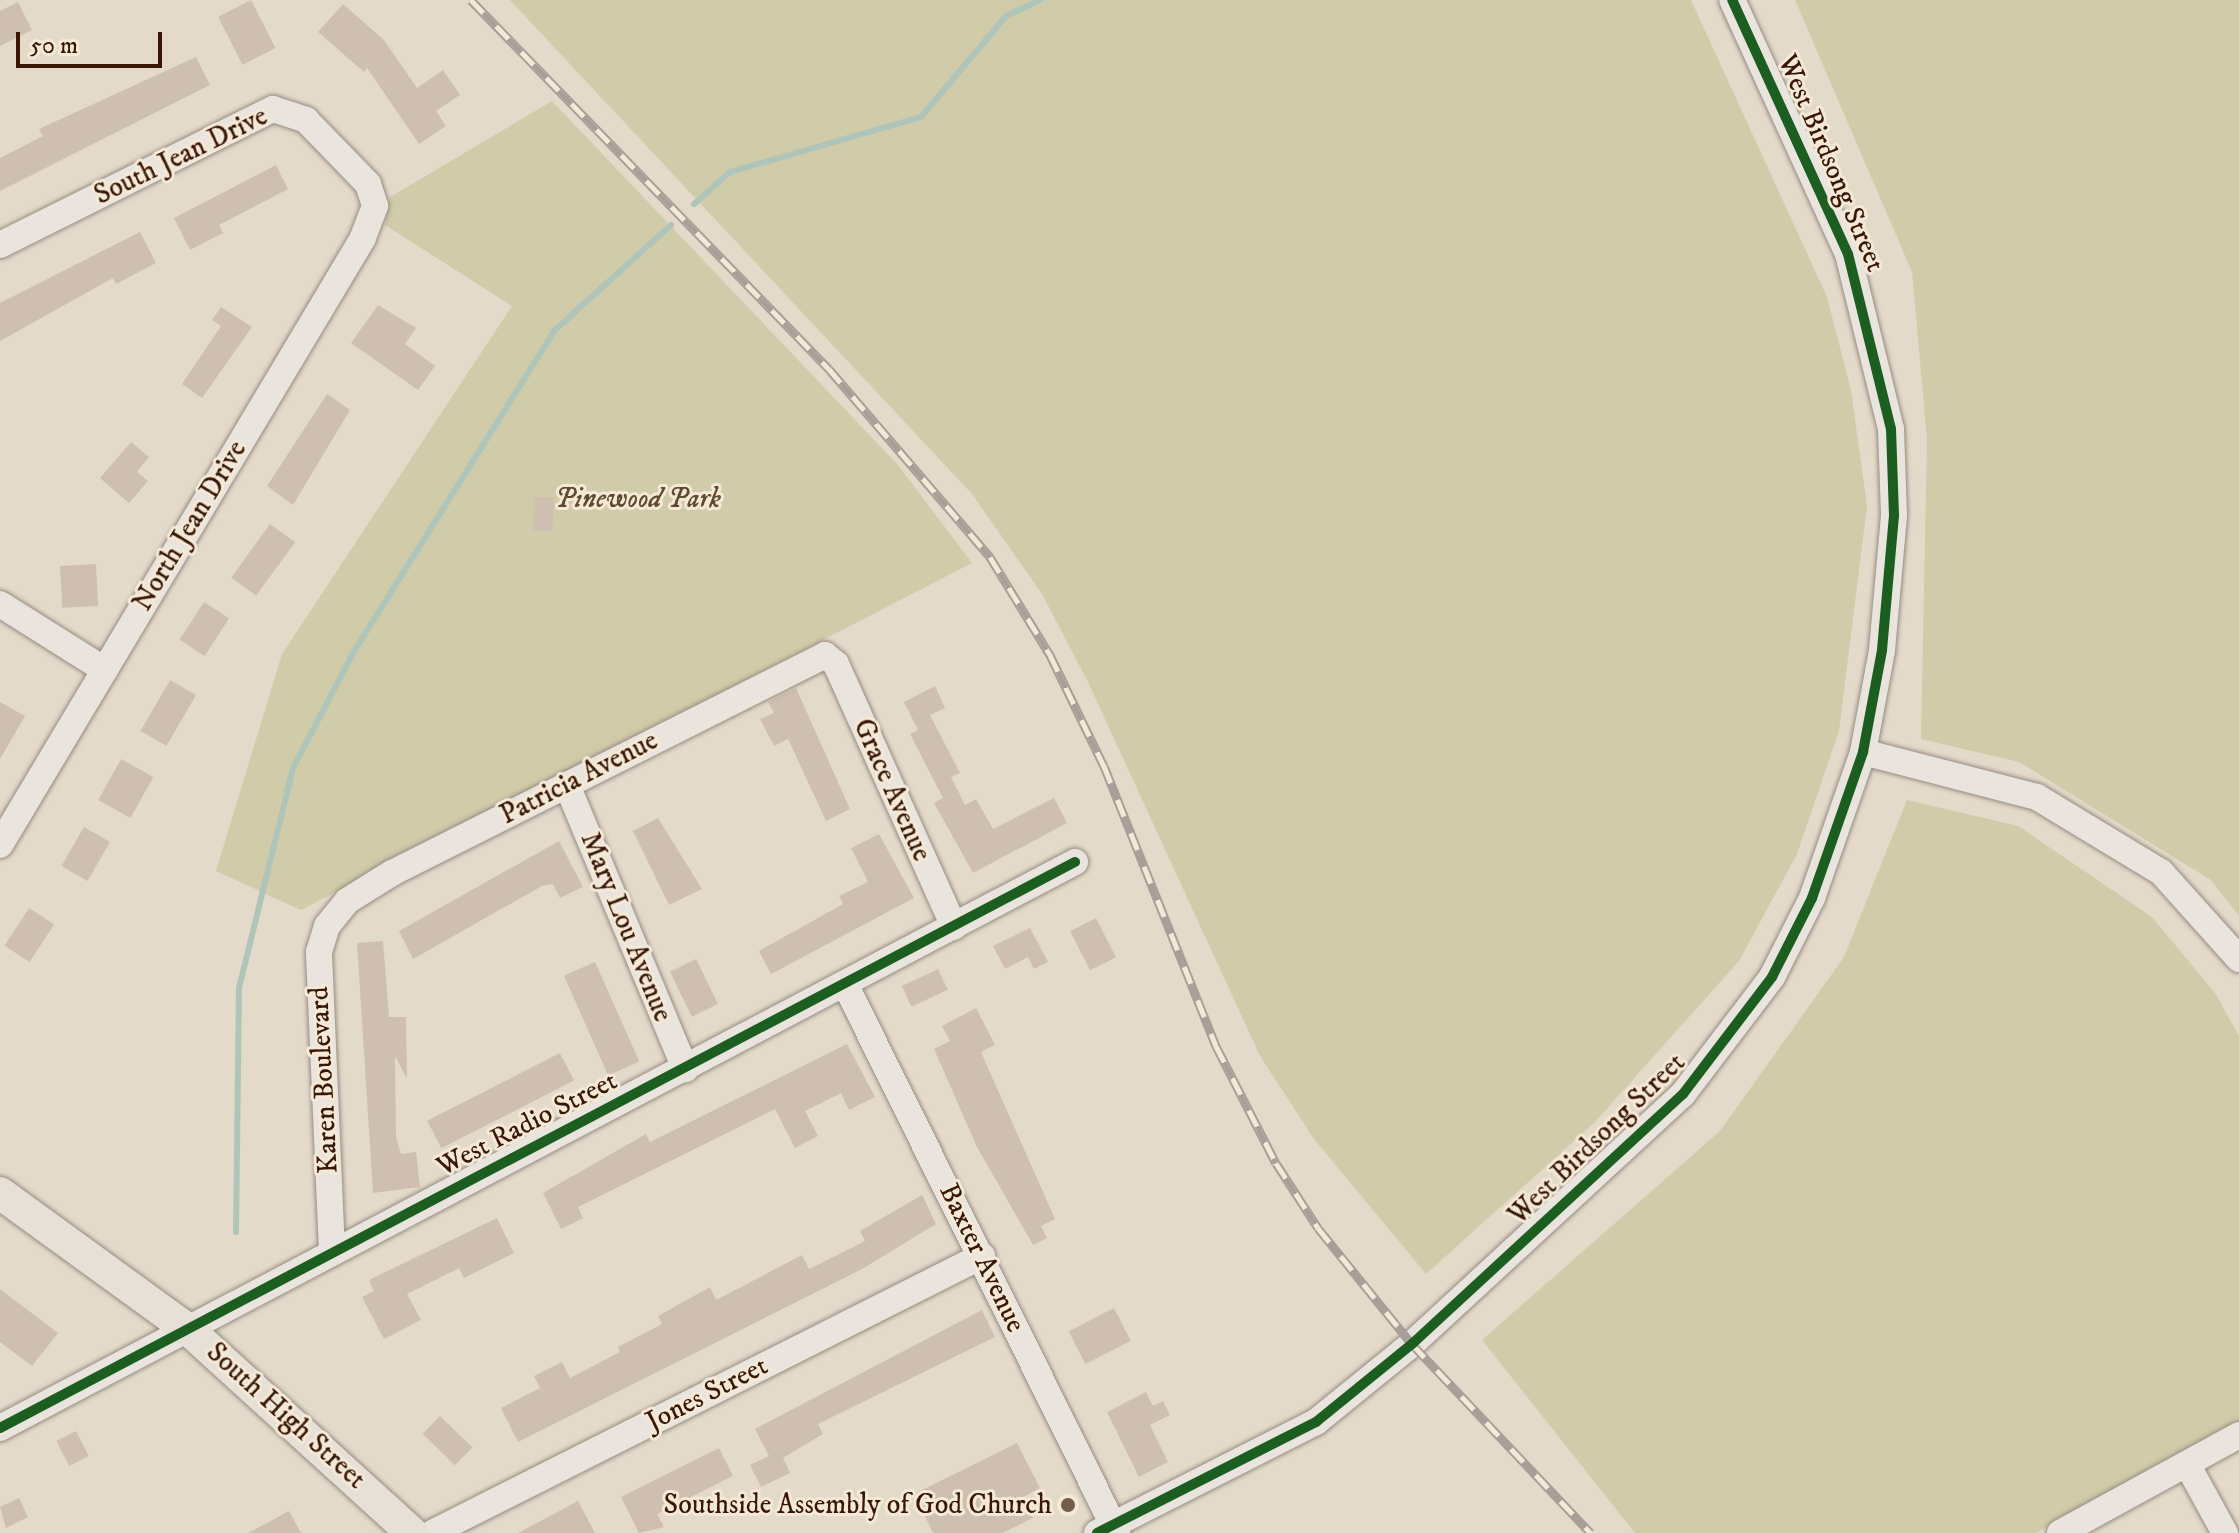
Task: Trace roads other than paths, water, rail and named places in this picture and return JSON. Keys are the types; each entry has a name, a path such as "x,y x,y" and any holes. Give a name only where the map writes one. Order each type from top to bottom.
{"main road":[{"name":"South High Street","path":"0,1193 190,1331 412,1533"}],"street":[{"name":"West Birdsong Street","path":"1109,1530 1338,1408 1655,1124 1702,1072 1779,964 1812,898 1863,752 1889,589 1894,487 1887,397 1834,216 1732,0"},
{"name":"South Jean Drive","path":"0,245 273,109 306,120 368,184 375,206"},
{"name":"North Jean Drive","path":"0,845 363,238 375,206"},
{"path":"0,604 105,670"},
{"name":"Patricia Avenue","path":"337,912 392,873 828,655"},
{"name":"Grace Avenue","path":"828,655 954,927"},
{"path":"1863,752 2037,797 2161,872 2239,959"},
{"name":"Mary Lou Avenue","path":"567,785 685,1069"},
{"name":"West Radio Street","path":"0,1428 190,1331 332,1252 1075,862"},
{"name":"Karen Boulevard","path":"332,1252 318,958 337,912"},
{"name":"Baxter Avenue","path":"845,984 982,1256 1109,1530"},
{"name":"Jones Street","path":"432,1533 982,1256"},
{"path":"2060,1533 2239,1435"},
{"path":"2187,1464 2225,1533"}],"waterway":[{"path":"694,204 730,172 921,117 1006,16 1041,0"},
{"path":"236,1232 239,988 293,768 353,653 554,331 671,225"}],"railway":[{"path":"471,0 829,369 990,557 1050,655 1104,766 1216,1046 1276,1163 1318,1228 1412,1344 1591,1533"}],"place":[{"name":"Southside Assembly of God Church","path":"1068,1505"}],"park label":[{"name":"Pinewood Park","path":"638,499"}]}
